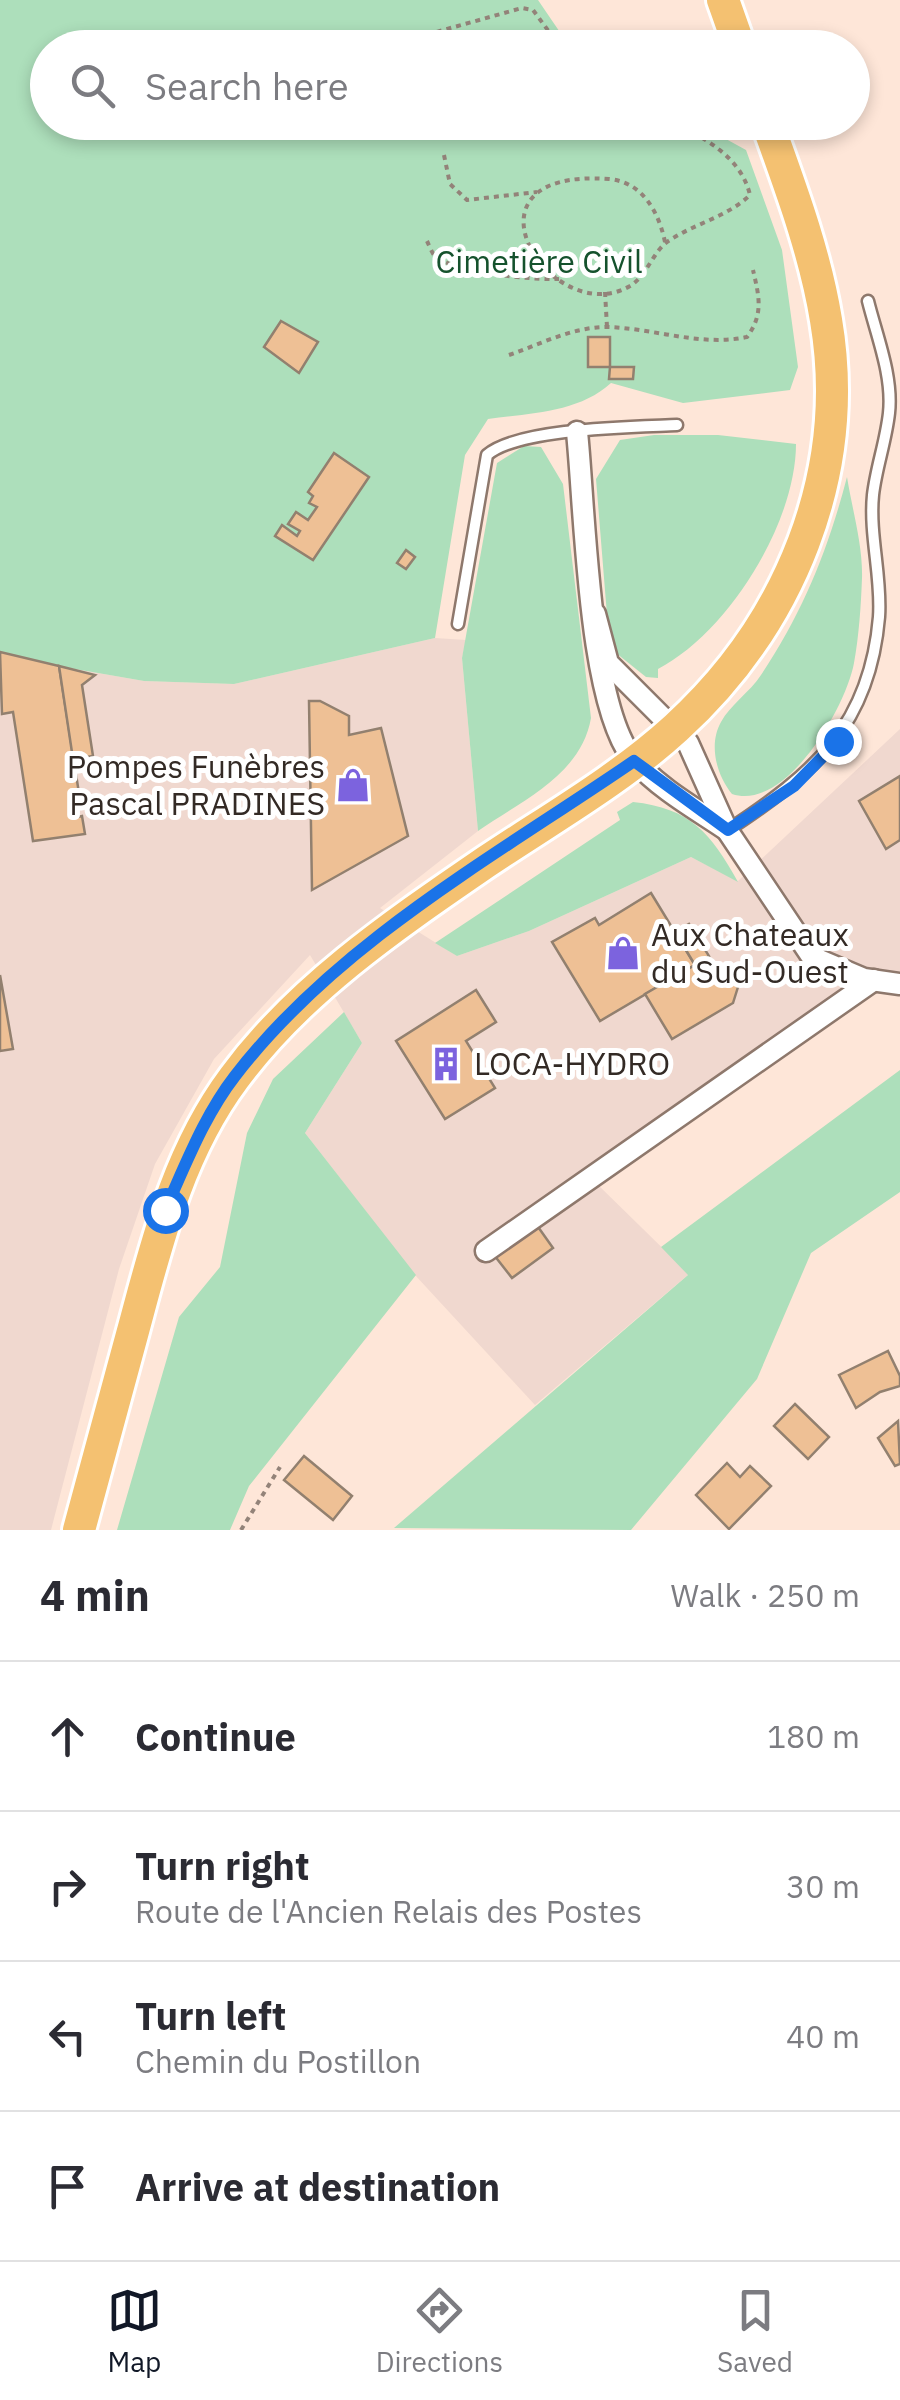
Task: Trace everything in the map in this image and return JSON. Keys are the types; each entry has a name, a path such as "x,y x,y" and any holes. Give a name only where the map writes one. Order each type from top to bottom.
{"main road":[{"path":"723,0 734,30"},
{"path":"79,1530 165,1210 202,1127 235,1076 288,1016 387,930 634,761 677,727 756,638 792,575 819,504 830,433 826,320 807,242 773,140"}],"street":[{"path":"578,432 599,675 618,736 634,761 728,830"},
{"path":"595,614 608,662 624,683 677,727 699,759 728,830 812,957 874,980 900,984"},
{"path":"486,1251 874,980"}],"lane":[{"path":"728,830 794,786 838,741 858,704 872,663 879,615 873,498 886,431 889,388 868,302"},
{"path":"458,624 487,455 500,443 578,432 677,426"}],"path":[{"path":"443,30 522,8 534,10 548,30"},
{"path":"538,192 524,217 524,241 534,260 579,290 606,292 628,286 650,266 666,242 737,207 750,195 747,182 726,154 702,140"},
{"path":"444,155 450,184 468,200 538,192 556,182 618,180 646,197 660,215 666,242"},
{"path":"427,241 435,256 453,264 533,280 559,279"},
{"path":"509,355 580,328 607,327 728,341 747,337 758,322 760,302 753,270"},
{"path":"606,292 607,327"},
{"path":"241,1530 280,1467"}],"shaded area":[{"path":"435,638 466,640 462,658 478,831 380,908 457,956 529,931 691,857 738,881 900,729 900,981 849,995 593,1180 689,1274 535,1405 415,1275 305,1133 362,1043 310,955 214,1059 155,1164 119,1269 51,1530 0,1530 0,656 144,681 234,684"}],"green space":[{"name":"Cimetière Civil","path":"0,0 538,0 558,30 30,30 30,140 728,140 746,150 782,250 798,367 790,390 683,403 611,383 569,406 488,419 465,455 435,638 234,684 144,681 0,656"},
{"path":"654,435 718,435 796,444 784,507 753,573 709,630 658,669 658,678 646,677 616,653 607,615 596,479 620,440"},
{"path":"524,446 541,447 563,484 591,718 585,738 563,771 478,831 462,658 497,463"},
{"path":"847,477 862,565 857,642 849,682 826,729 792,772 773,787 752,795 732,794 716,760 717,731 761,675 802,604 823,555"},
{"path":"633,802 670,810 697,826 738,882 691,857 529,931 457,956 435,943 620,820 617,812"},
{"path":"344,1012 362,1043 305,1133 416,1275 249,1486 230,1530 117,1530 179,1317 220,1267 247,1133 273,1079"},
{"path":"900,1070 900,1192 811,1253 757,1379 631,1530 394,1528 688,1275 661,1247"}],"building":[{"path":"281,321 318,342 299,373 264,347"},
{"path":"588,337 610,337 610,367 588,367"},
{"path":"610,367 634,367 633,379 609,379"},
{"path":"334,453 369,477 313,560 275,536 282,525 297,536 300,531 288,524 296,512 308,520 317,507 309,503 313,496 308,492"},
{"path":"406,550 415,557 406,569 397,563"},
{"path":"0,652 59,666 81,806 76,807 85,834 33,841 13,712 2,714"},
{"path":"59,666 95,675 82,685 93,756 73,759"},
{"name":"Pompes Funèbres Pascal PRADINES","path":"309,701 320,701 349,716 349,735 381,728 408,836 312,890"},
{"path":"900,776 900,840 886,849 859,801"},
{"name":"Aux Chateaux du Sud-Ouest","path":"651,893 695,965 600,1021 552,942 595,918 599,925"},
{"path":"689,924 709,956 695,965 675,932"},
{"path":"695,965 702,978 712,972 731,975 738,987 733,1003 672,1039 645,994"},
{"path":"0,975 13,1049 0,1051"},
{"name":"LOCA-HYDRO","path":"476,990 496,1022 466,1041 495,1088 445,1119 396,1041"},
{"path":"536,1224 553,1248 512,1278 494,1255"},
{"path":"888,1351 900,1376 900,1386 880,1392 856,1408 839,1375"},
{"path":"795,1404 829,1437 808,1459 774,1426"},
{"path":"898,1421 900,1464 895,1466 878,1438"},
{"path":"304,1456 352,1496 333,1520 284,1480"},
{"path":"727,1463 740,1477 750,1466 771,1486 729,1529 696,1495"}],"place":[{"name":"Pompes Funèbres Pascal PRADINES","path":"353,785"},
{"name":"Aux Chateaux du Sud-Ouest","path":"623,953"},
{"name":"LOCA-HYDRO","path":"446,1064"}],"route":[{"path":"165,1210 202,1127 235,1076 288,1016 387,930 634,761 666,789 728,830 794,786 838,741"}]}
